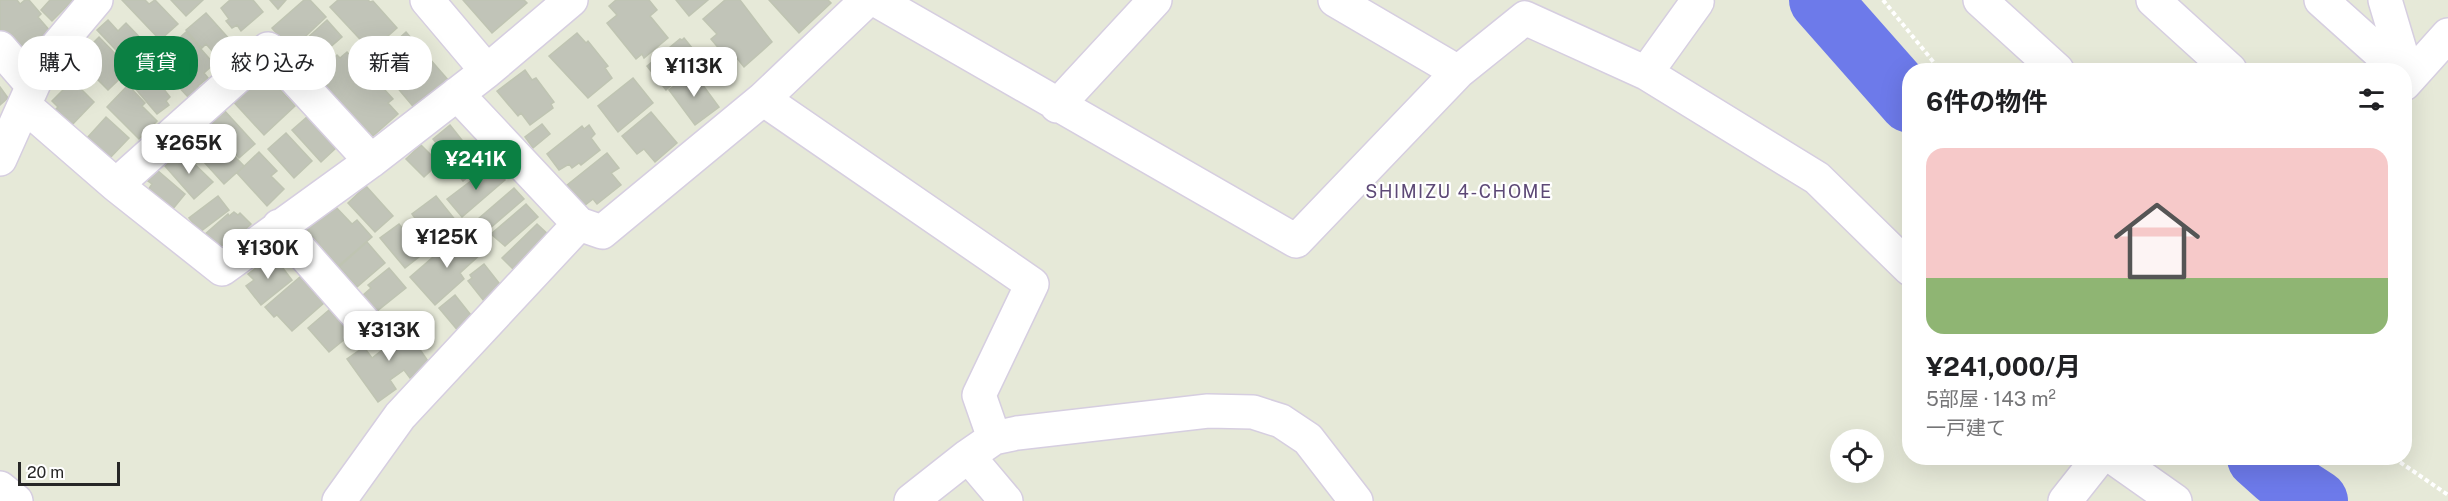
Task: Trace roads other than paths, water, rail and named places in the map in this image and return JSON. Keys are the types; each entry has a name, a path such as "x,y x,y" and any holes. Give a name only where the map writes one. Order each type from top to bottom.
{"street":[{"path":"0,158 43,63 96,0"},
{"path":"427,0 487,71"},
{"path":"0,48 29,95 116,185 222,269 371,161 487,71 571,0"},
{"path":"457,94 579,224 602,232 763,99 867,0"},
{"path":"876,0 1296,241 1458,72 1525,18 1646,73 1817,178 1902,261"},
{"path":"1058,106 1155,0"},
{"path":"1335,0 1458,72"},
{"path":"1646,73 1697,2 1696,0"},
{"path":"1980,0 2049,63"},
{"path":"2153,0 2222,63"},
{"path":"2321,0 2389,63"},
{"path":"2385,0 2401,63"},
{"path":"2412,69 2448,35"},
{"path":"116,185 268,49 371,161"},
{"path":"763,99 1032,284 979,395 981,447 1006,501"},
{"path":"339,501 400,416 579,224"},
{"path":"279,226 369,328"},
{"path":"911,501 981,447 1017,433 1208,411 1253,412 1281,421 1308,439 1356,501"},
{"path":"2065,501 2093,465"},
{"path":"2124,465 2175,501"},
{"path":"0,488 16,501"}],"waterway":[{"path":"1820,0 1902,93"},
{"path":"2266,465 2317,501"}],"district":[{"name":"SHIMIZU 4-CHOME","path":"1459,192"}]}
